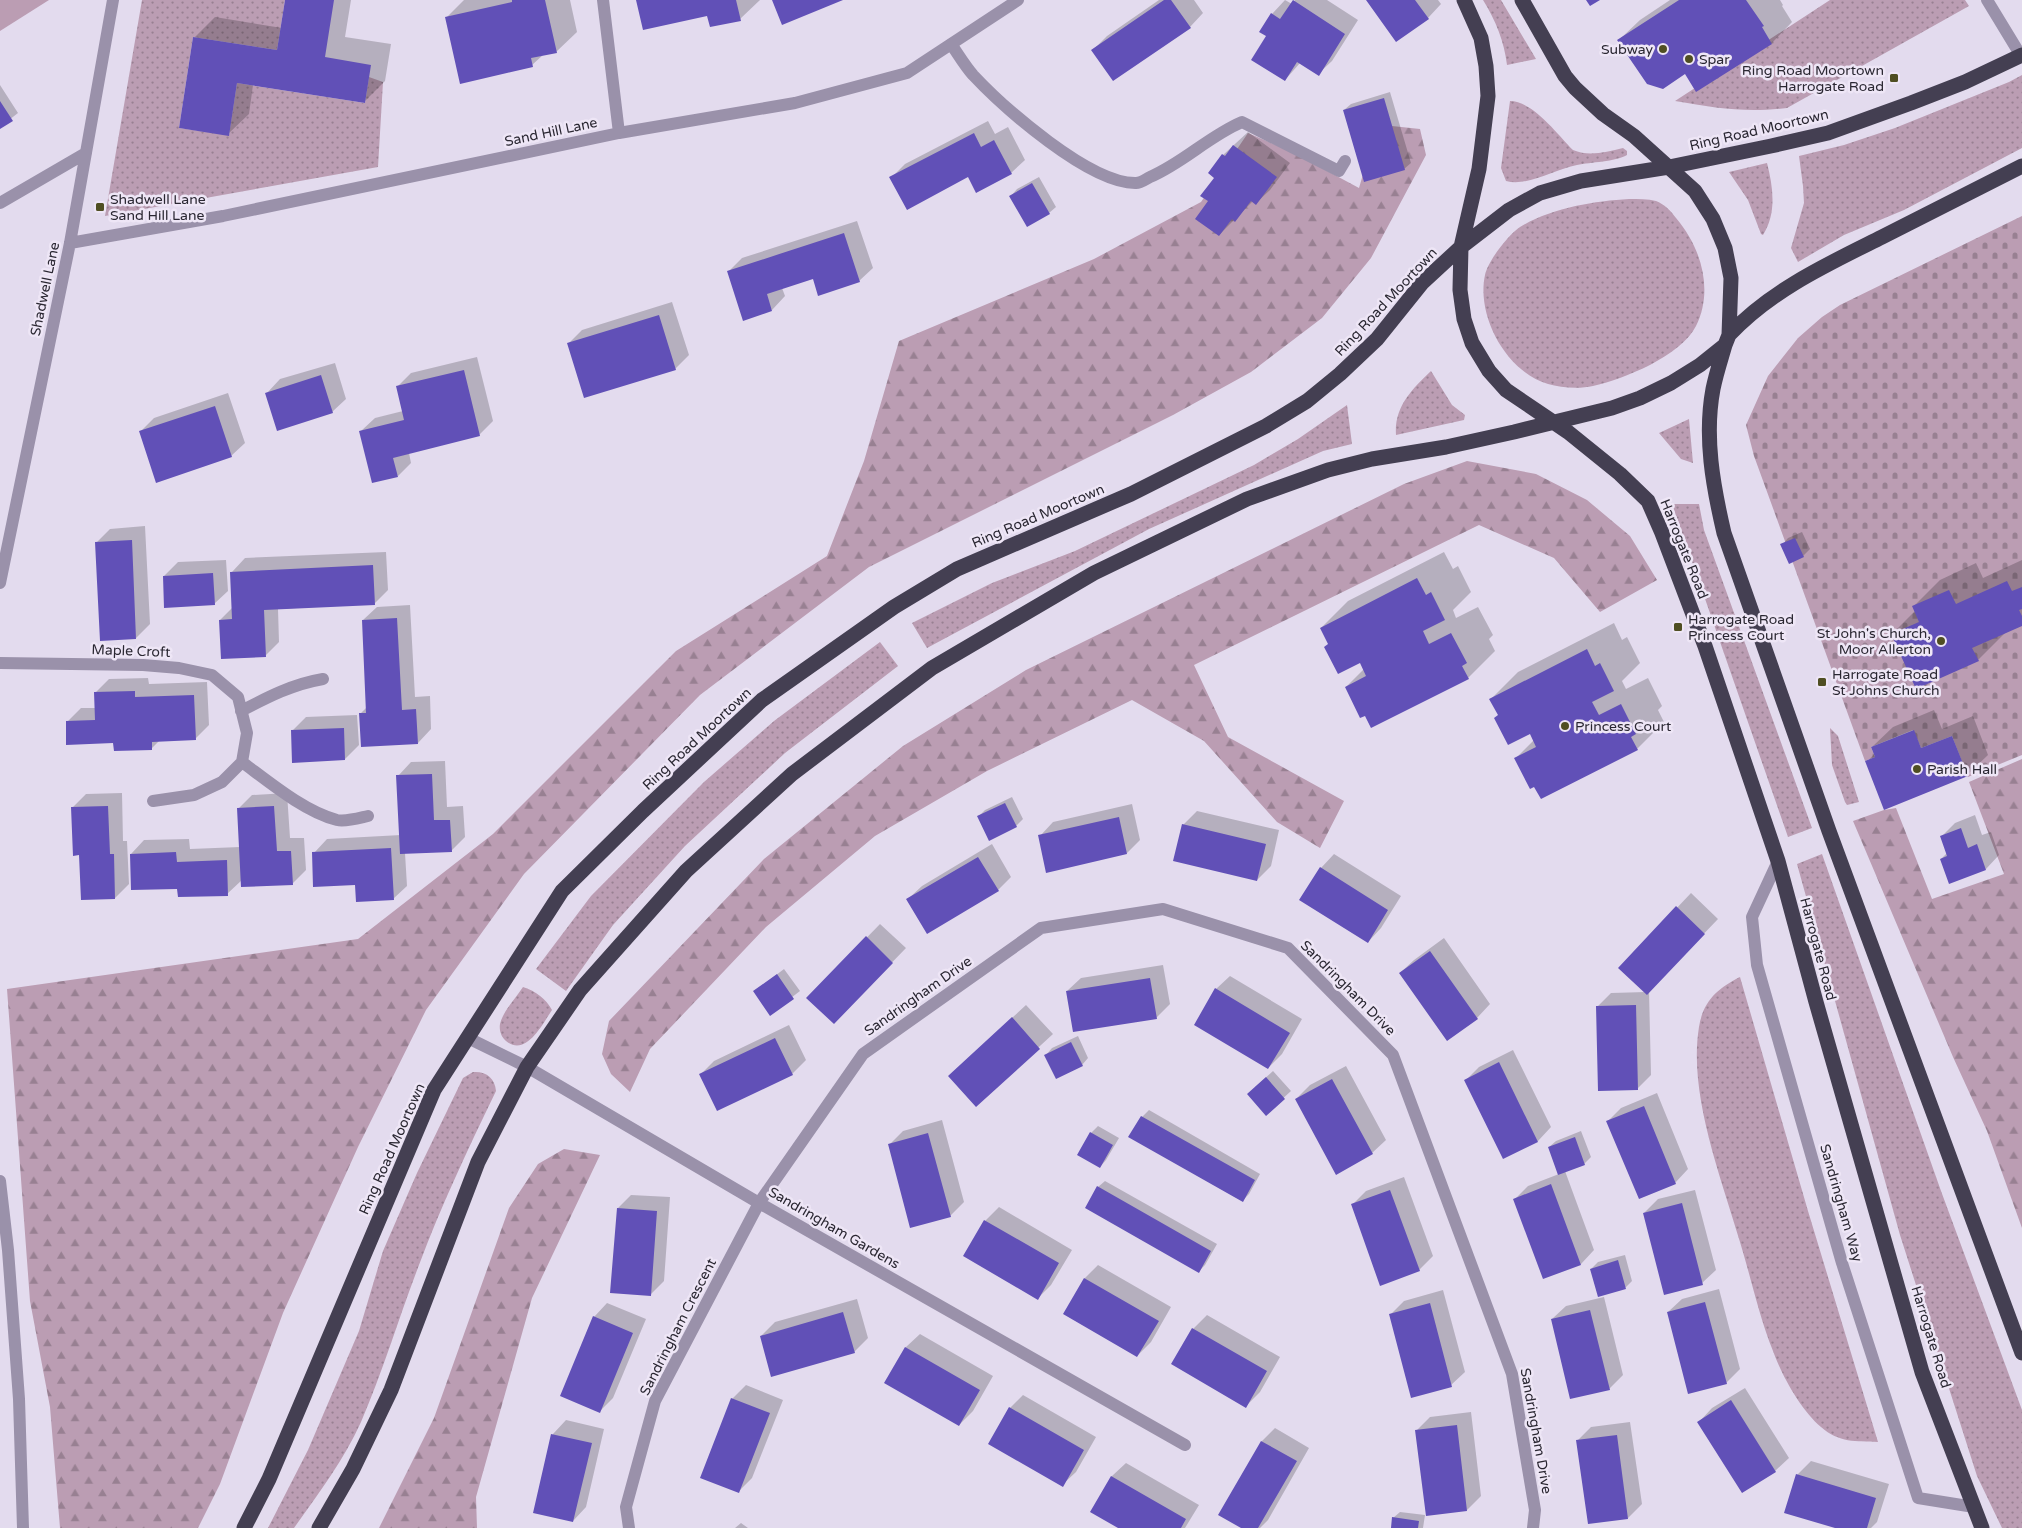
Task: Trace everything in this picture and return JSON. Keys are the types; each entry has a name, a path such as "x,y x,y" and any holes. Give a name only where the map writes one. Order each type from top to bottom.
{"highway":[{"name":"Harrogate Road","path":"1464,0 1481,38 1486,66 1488,96 1479,169 1461,247 1460,290 1464,319 1472,343 1489,371 1506,390 1590,448 1648,501 1662,532 1705,646 1778,860 1816,1002 1922,1372 1982,1528"},
{"path":"1522,0 1565,76 1588,101 1634,136 1695,191 1713,219 1725,248 1731,278 1727,340 1713,389 1710,447 1713,486 1724,534 1829,831 2022,1353"},
{"name":"Ring Road Moortown","path":"244,1528 268,1479 434,1090 562,891 643,811 762,700 894,608 957,569 1131,494 1266,426 1306,401 1340,374 1377,339 1422,283 1461,247 1509,210 1540,193 1581,181 1669,167 1828,132 1911,104 1965,82 2022,55"},
{"path":"319,1528 353,1469 391,1390 478,1162 526,1067 580,990 686,871 792,774 932,668 1094,573 1247,499 1328,470 1364,461 1485,438 1612,408 1640,398 1700,365 1727,340 1743,320 1764,303 1800,279 1832,261 2022,166"}],"street":[{"name":"Shadwell Lane","path":"0,583 70,243 113,0"},
{"path":"603,0 619,133"},
{"name":"Sand Hill Lane","path":"70,243 223,216 619,133 795,103 907,73 1018,0"},
{"path":"1987,0 2022,55"},
{"path":"951,44 972,74 1005,106 1054,146 1105,176 1137,183 1165,171 1228,128 1242,122 1339,170 1345,161"},
{"path":"0,202 86,153"},
{"name":"Maple Croft","path":"0,663 143,665 179,668 212,675 238,698 247,733 242,762"},
{"path":"242,711 276,693 306,682 323,679"},
{"path":"153,801 194,795 222,782 242,762 280,791 312,809 339,820 368,816"},
{"name":"Sandringham Way","path":"1778,860 1752,917 1757,964 1842,1263 1918,1498 1974,1507"},
{"name":"Sandringham Drive","path":"759,1203 863,1054 1042,928 1163,909 1288,948 1393,1055 1512,1374 1535,1510 1533,1528"},
{"name":"Sandringham Gardens","path":"468,1038 526,1067 759,1203 1185,1444"},
{"path":"0,1181 8,1250 19,1399 24,1528"},
{"name":"Sandringham Crescent","path":"629,1528 626,1507 656,1401 759,1203"}],"green space":[{"path":"0,0 49,0 0,31"},
{"path":"142,0 285,0 277,50 193,37 179,128 229,135 237,83 365,103 369,77 383,82 378,167 105,216"},
{"path":"1483,0 1501,0 1536,59 1507,65 1499,31"},
{"path":"1830,0 1965,0 1969,6 1787,108 1731,109 1675,101"},
{"path":"2022,75 2022,148 1904,210 1844,235 1798,262 1791,248 1804,203 1799,156 1844,145 1895,128"},
{"path":"1510,101 1519,102 1545,120 1573,150 1591,153 1623,148 1627,151 1627,155 1569,167 1523,182 1506,181 1501,168"},
{"path":"1392,126 1420,129 1426,155 1371,258 1322,318 1251,372 1173,415 869,567 700,695 524,874 426,1010 358,1147 283,1313 220,1484 198,1528 60,1528 50,1407 30,1301 7,989 358,939 493,834 676,651 827,556 864,461 899,341 1094,259 1201,202 1248,133 1292,152 1359,188 1371,147"},
{"path":"1767,163 1771,181 1772,209 1763,235 1748,200 1729,172"},
{"path":"1629,199 1650,200 1662,204 1674,215 1692,242 1702,269 1704,284 1704,298 1696,326 1689,337 1665,356 1635,372 1606,383 1570,388 1548,384 1533,378 1508,355 1490,325 1483,291 1485,275 1490,263 1510,236 1532,220 1559,210"},
{"path":"2022,216 2022,755 1968,777 1952,736 1921,748 1913,730 1871,747 1875,757 1865,761 1754,456 1746,425 1768,376 1798,338 1822,317 1840,305"},
{"path":"1431,371 1452,405 1465,415 1464,420 1396,435 1396,425 1401,407 1411,392"},
{"path":"1347,405 1352,444 1323,451 1149,529 927,648 912,623 992,583 1075,551 1254,465 1298,439"},
{"path":"1689,419 1693,463 1681,459 1659,433"},
{"path":"1467,461 1536,474 1587,500 1630,536 1657,580 1600,612 1554,558 1479,525 1194,665 1228,737 1344,801 1320,848 1277,822 1204,741 1132,700 987,771 875,836 766,927 650,1049 630,1092 611,1074 602,1054 609,1021 764,859 903,746 1026,670 1404,484"},
{"path":"1672,504 1699,504 1704,530 1812,828 1788,837"},
{"path":"880,642 898,666 785,753 685,846 613,925 566,991 536,969 591,896 704,782 774,721"},
{"path":"1830,728 1838,736 1859,802 1847,805 1845,802 1832,765"},
{"path":"2022,759 2022,1228 1987,1131 1953,1057 1853,821 1884,810 1896,808 1932,899 2004,874 1969,782"},
{"path":"1822,854 1941,1191 2022,1410 2022,1528 2002,1528 1977,1476 1900,1235 1797,864"},
{"path":"1740,977 1878,1442 1841,1439 1828,1432 1814,1420 1799,1402 1781,1371 1759,1311 1708,1135 1698,1080 1697,1053 1699,1027 1704,1010 1718,991"},
{"path":"523,987 540,996 552,1010 533,1037 520,1045 513,1045 503,1038 500,1024 507,1009"},
{"path":"473,1072 489,1076 494,1082 496,1091 436,1221 361,1422 339,1463 294,1528 268,1528 308,1450 359,1331 383,1251 417,1173 463,1078"},
{"path":"564,1149 600,1155 532,1298 476,1497 477,1528 379,1528 434,1418 509,1208 538,1164"}],"building":[{"path":"285,0 334,0 325,57 371,65 365,103 237,83 229,136 179,128 193,37 277,50"},
{"path":"512,0 545,0 557,53 531,58 533,67 460,84 445,17 512,2"},
{"path":"636,0 736,0 741,21 710,27 707,16 643,30"},
{"path":"772,0 843,0 782,25"},
{"path":"1164,0 1171,0 1191,28 1113,81 1091,50"},
{"path":"1293,0 1345,34 1319,76 1297,62 1285,81 1251,60 1266,36 1259,32 1271,13 1280,19"},
{"path":"1366,0 1415,0 1429,19 1396,42"},
{"path":"1586,0 1600,0 1590,6"},
{"name":"Spar","path":"1679,0 1746,0 1764,26 1762,27 1772,44 1696,92 1685,74 1663,89 1647,84 1617,40"},
{"path":"1384,98 1405,170 1364,182 1343,110"},
{"path":"0,101 13,121 0,129"},
{"path":"974,133 981,147 994,140 1012,174 976,193 968,177 907,210 889,177"},
{"path":"1233,145 1277,177 1256,205 1251,201 1235,222 1232,219 1219,236 1195,219 1208,201 1200,196 1214,178 1208,173 1222,154 1225,156"},
{"path":"1032,183 1050,214 1027,227 1009,196"},
{"path":"844,233 860,282 818,296 813,279 767,294 772,311 743,321 727,271"},
{"path":"659,315 676,370 584,398 567,343"},
{"path":"464,370 480,436 393,458 398,477 372,483 359,431 404,420 396,386"},
{"path":"321,375 333,413 277,431 265,393"},
{"path":"215,406 232,457 156,483 139,431"},
{"path":"1795,538 1804,557 1789,564 1780,544"},
{"path":"132,540 136,639 100,641 95,542"},
{"path":"373,565 375,605 264,610 266,657 221,659 219,620 232,619 230,572"},
{"path":"213,573 215,605 164,608 163,576"},
{"path":"1417,578 1426,595 1431,592 1445,620 1423,631 1429,644 1451,633 1467,663 1462,666 1469,679 1371,728 1365,716 1360,718 1345,687 1366,676 1360,663 1338,674 1324,647 1328,644 1320,628"},
{"name":"St John's Church, Moor Allerton","path":"2007,581 2012,591 2022,587 2022,609 2019,610 2022,616 2022,626 1972,648 1979,661 1916,689 1891,634 1919,622 1912,606 1949,590 1956,604"},
{"path":"397,618 402,710 416,709 418,744 361,747 359,713 366,713 362,620"},
{"name":"Princess Court","path":"1587,649 1595,666 1600,663 1614,691 1592,702 1599,715 1621,704 1636,734 1631,737 1638,750 1541,799 1534,787 1530,789 1514,758 1536,747 1530,734 1508,745 1494,718 1498,715 1489,699"},
{"path":"135,691 135,697 194,695 196,740 152,742 152,750 114,751 113,743 66,745 66,721 95,720 94,692"},
{"path":"344,728 345,760 292,763 291,730"},
{"name":"Parish Hall","path":"1914,730 1921,748 1952,736 1968,776 1884,810 1865,761 1875,757 1871,747"},
{"path":"432,774 434,820 450,820 452,852 400,854 396,775"},
{"path":"1005,803 1017,827 989,841 977,816"},
{"path":"108,806 110,854 114,854 115,899 81,900 79,855 73,856 71,807"},
{"path":"274,806 277,851 291,851 293,885 241,887 237,808"},
{"path":"1119,817 1127,854 1046,873 1038,835"},
{"path":"1182,824 1266,844 1257,881 1173,861"},
{"path":"1961,828 1968,848 1977,844 1986,870 1949,884 1940,859 1947,856 1940,836"},
{"path":"391,848 394,900 356,902 355,885 313,887 312,852"},
{"path":"176,852 177,862 227,860 228,896 178,897 177,889 131,890 130,854"},
{"path":"978,857 999,891 927,934 906,899"},
{"path":"1320,867 1388,910 1368,943 1299,900"},
{"path":"1676,906 1705,934 1647,995 1618,968"},
{"path":"866,936 893,963 834,1024 806,998"},
{"path":"1430,951 1478,1019 1447,1041 1399,973"},
{"path":"777,974 794,999 770,1016 753,991"},
{"path":"1150,978 1157,1019 1073,1032 1066,991"},
{"path":"1215,988 1290,1033 1268,1069 1194,1025"},
{"path":"1636,1005 1638,1090 1598,1091 1596,1006"},
{"path":"1012,1017 1040,1049 976,1107 948,1076"},
{"path":"775,1038 793,1075 717,1111 699,1074"},
{"path":"1071,1042 1083,1066 1056,1079 1044,1055"},
{"path":"1499,1062 1538,1142 1503,1159 1464,1080"},
{"path":"1266,1077 1285,1099 1266,1116 1247,1094"},
{"path":"1332,1079 1373,1154 1336,1175 1295,1099"},
{"path":"1644,1106 1676,1184 1639,1199 1606,1121"},
{"path":"1141,1116 1255,1180 1243,1202 1128,1137"},
{"path":"1090,1132 1113,1145 1100,1168 1077,1155"},
{"path":"928,1133 951,1217 910,1228 888,1144"},
{"path":"1575,1137 1585,1165 1558,1175 1548,1147"},
{"path":"1551,1184 1581,1265 1543,1279 1513,1199"},
{"path":"1097,1186 1211,1251 1199,1273 1085,1208"},
{"path":"1390,1190 1420,1271 1380,1286 1351,1204"},
{"path":"1682,1203 1703,1285 1664,1295 1643,1213"},
{"path":"617,1208 657,1211 651,1296 610,1293"},
{"path":"984,1220 1059,1263 1038,1300 963,1256"},
{"path":"1618,1260 1626,1289 1598,1297 1590,1269"},
{"path":"1084,1278 1159,1321 1137,1357 1063,1314"},
{"path":"1705,1302 1727,1384 1688,1394 1667,1312"},
{"path":"1430,1303 1452,1387 1411,1398 1389,1314"},
{"path":"1590,1310 1610,1390 1570,1399 1551,1319"},
{"path":"843,1312 855,1353 771,1377 760,1336"},
{"path":"593,1316 633,1333 600,1413 560,1396"},
{"path":"1192,1328 1267,1371 1246,1408 1171,1364"},
{"path":"905,1347 980,1390 959,1426 884,1383"},
{"path":"731,1398 770,1413 739,1493 700,1478"},
{"path":"1731,1400 1776,1472 1742,1493 1697,1422"},
{"path":"1009,1407 1084,1450 1063,1487 988,1444"},
{"path":"1457,1425 1467,1511 1426,1516 1415,1430"},
{"path":"551,1434 592,1443 573,1522 533,1513"},
{"path":"1617,1435 1628,1519 1588,1524 1576,1440"},
{"path":"1261,1441 1297,1461 1258,1528 1241,1528 1218,1515"},
{"path":"1796,1474 1876,1498 1867,1528 1835,1528 1784,1513"},
{"path":"1111,1476 1186,1519 1181,1528 1118,1528 1090,1512"},
{"path":"1392,1517 1419,1521 1418,1528 1391,1528"}],"place":[{"name":"Subway","path":"1663,49"},
{"name":"Spar","path":"1689,59"},
{"name":"Ring Road Moortown Harrogate Road","path":"1894,78"},
{"name":"Shadwell Lane Sand Hill Lane","path":"100,207"},
{"name":"Harrogate Road Princess Court","path":"1678,627"},
{"name":"St John's Church, Moor Allerton","path":"1941,641"},
{"name":"Harrogate Road St Johns Church","path":"1822,682"},
{"name":"Princess Court","path":"1565,726"},
{"name":"Parish Hall","path":"1917,769"}]}
